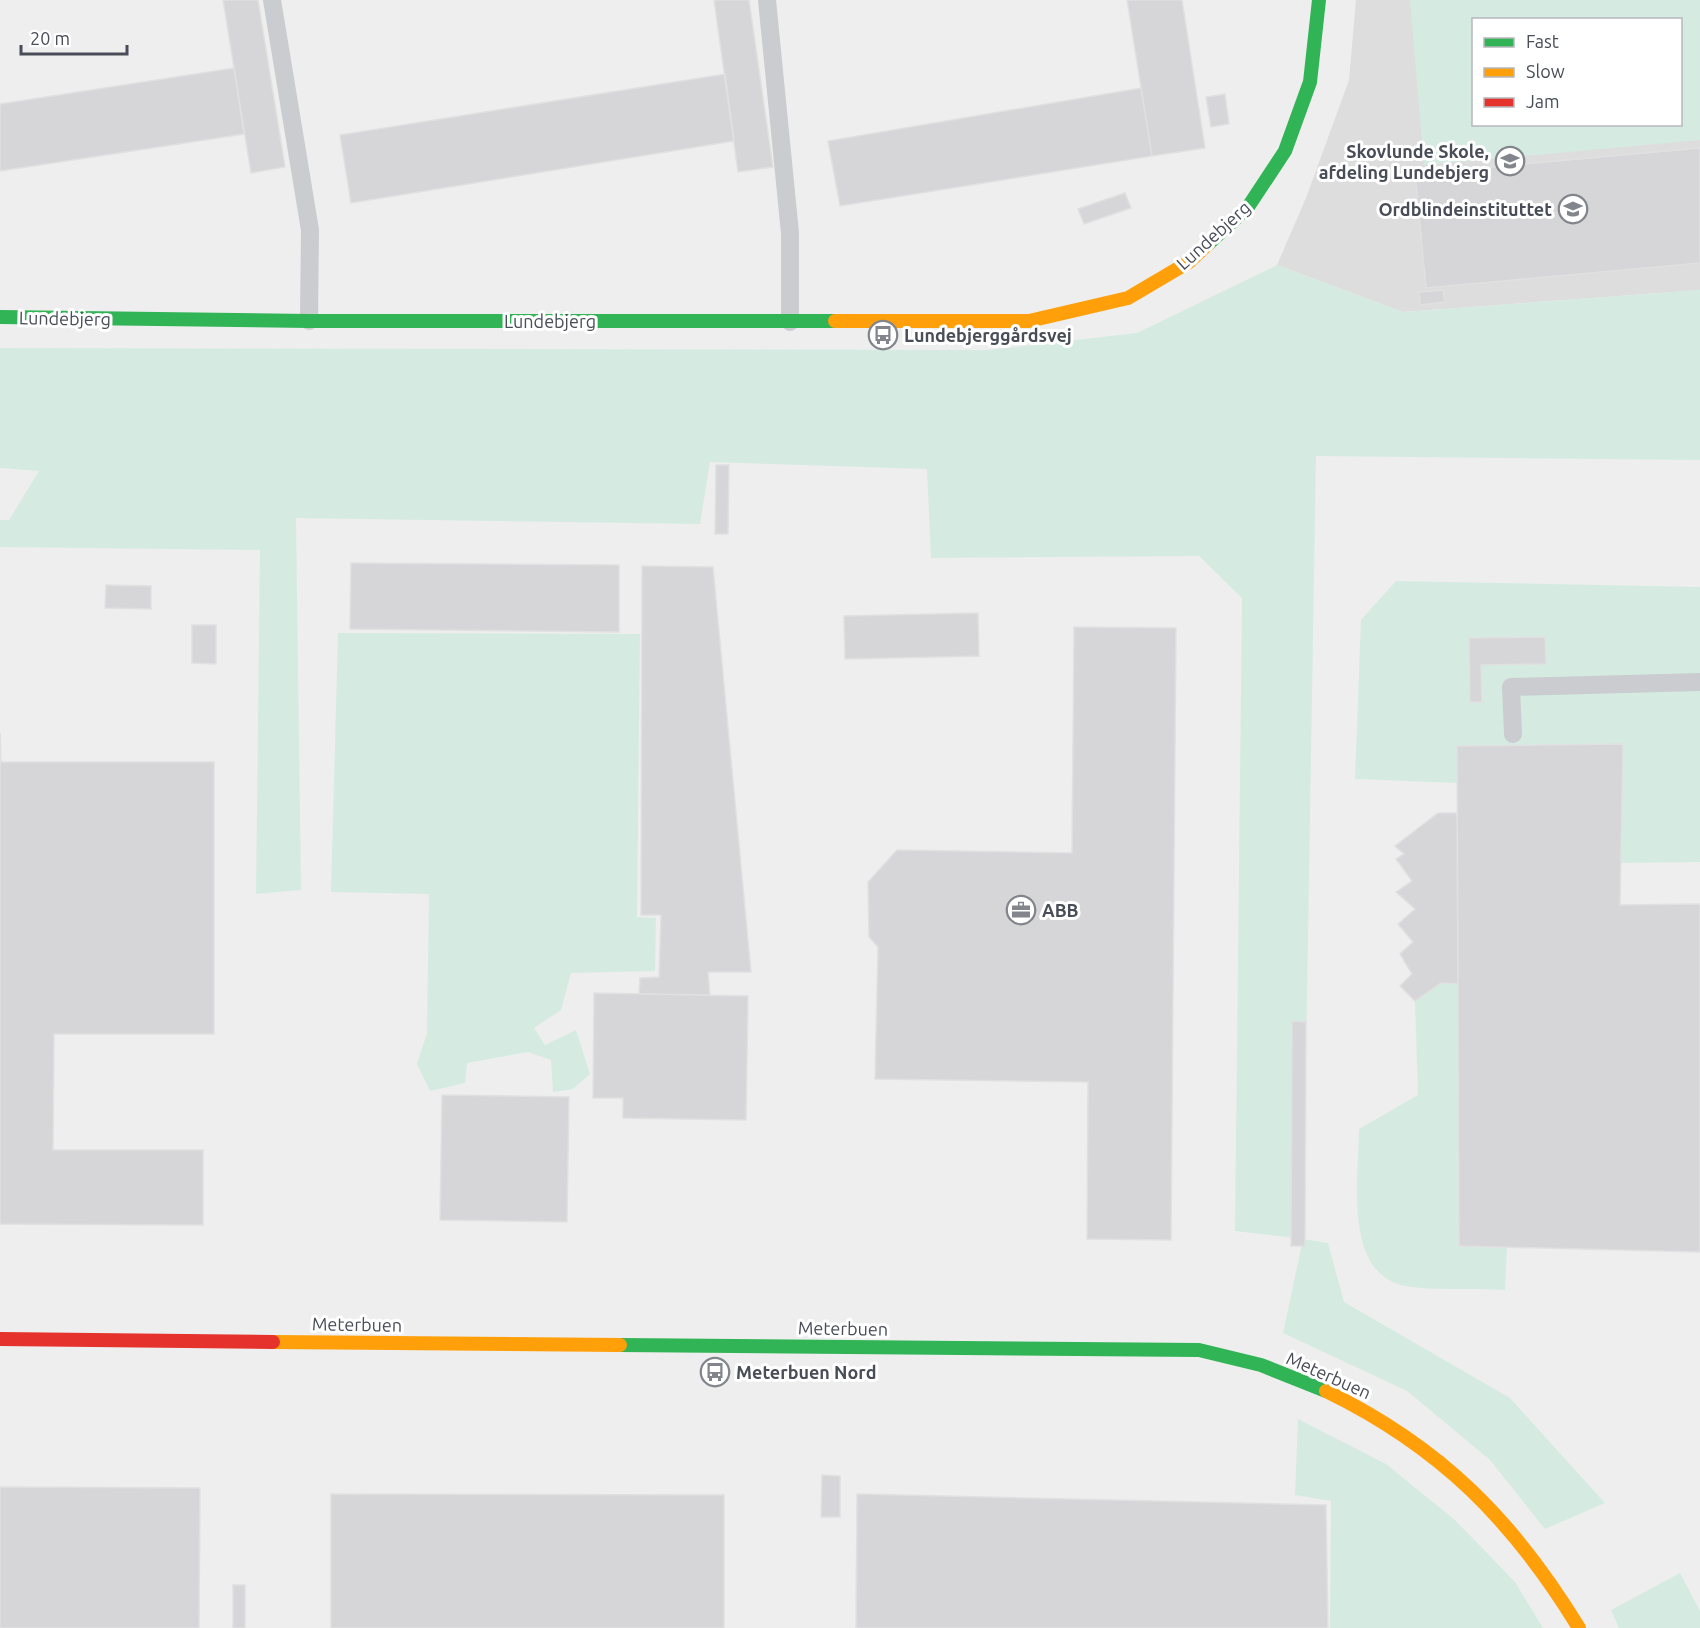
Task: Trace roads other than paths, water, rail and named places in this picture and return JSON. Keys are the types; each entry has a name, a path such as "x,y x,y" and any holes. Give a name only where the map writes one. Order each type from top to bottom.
{"street":[{"name":"Lundebjerg","path":"0,317 309,321 1029,321 1128,298 1189,262 1248,207 1285,151 1311,82 1319,0"},
{"name":"Meterbuen","path":"0,1340 1199,1350 1260,1365 1331,1392 1397,1429 1457,1474 1511,1528 1557,1588 1579,1628"}],"lane":[{"path":"272,0 310,230 309,321"},
{"path":"767,0 790,233 790,322"},
{"path":"1513,734 1511,687 1700,682"}],"place":[{"name":"Skovlunde Skole, afdeling Lundebjerg","path":"1510,161"},
{"name":"Ordblindeinstituttet","path":"1573,209"},
{"name":"Lundebjerggårdsvej","path":"883,335"},
{"name":"ABB","path":"1021,910"},
{"name":"Meterbuen Nord","path":"715,1372"}]}
